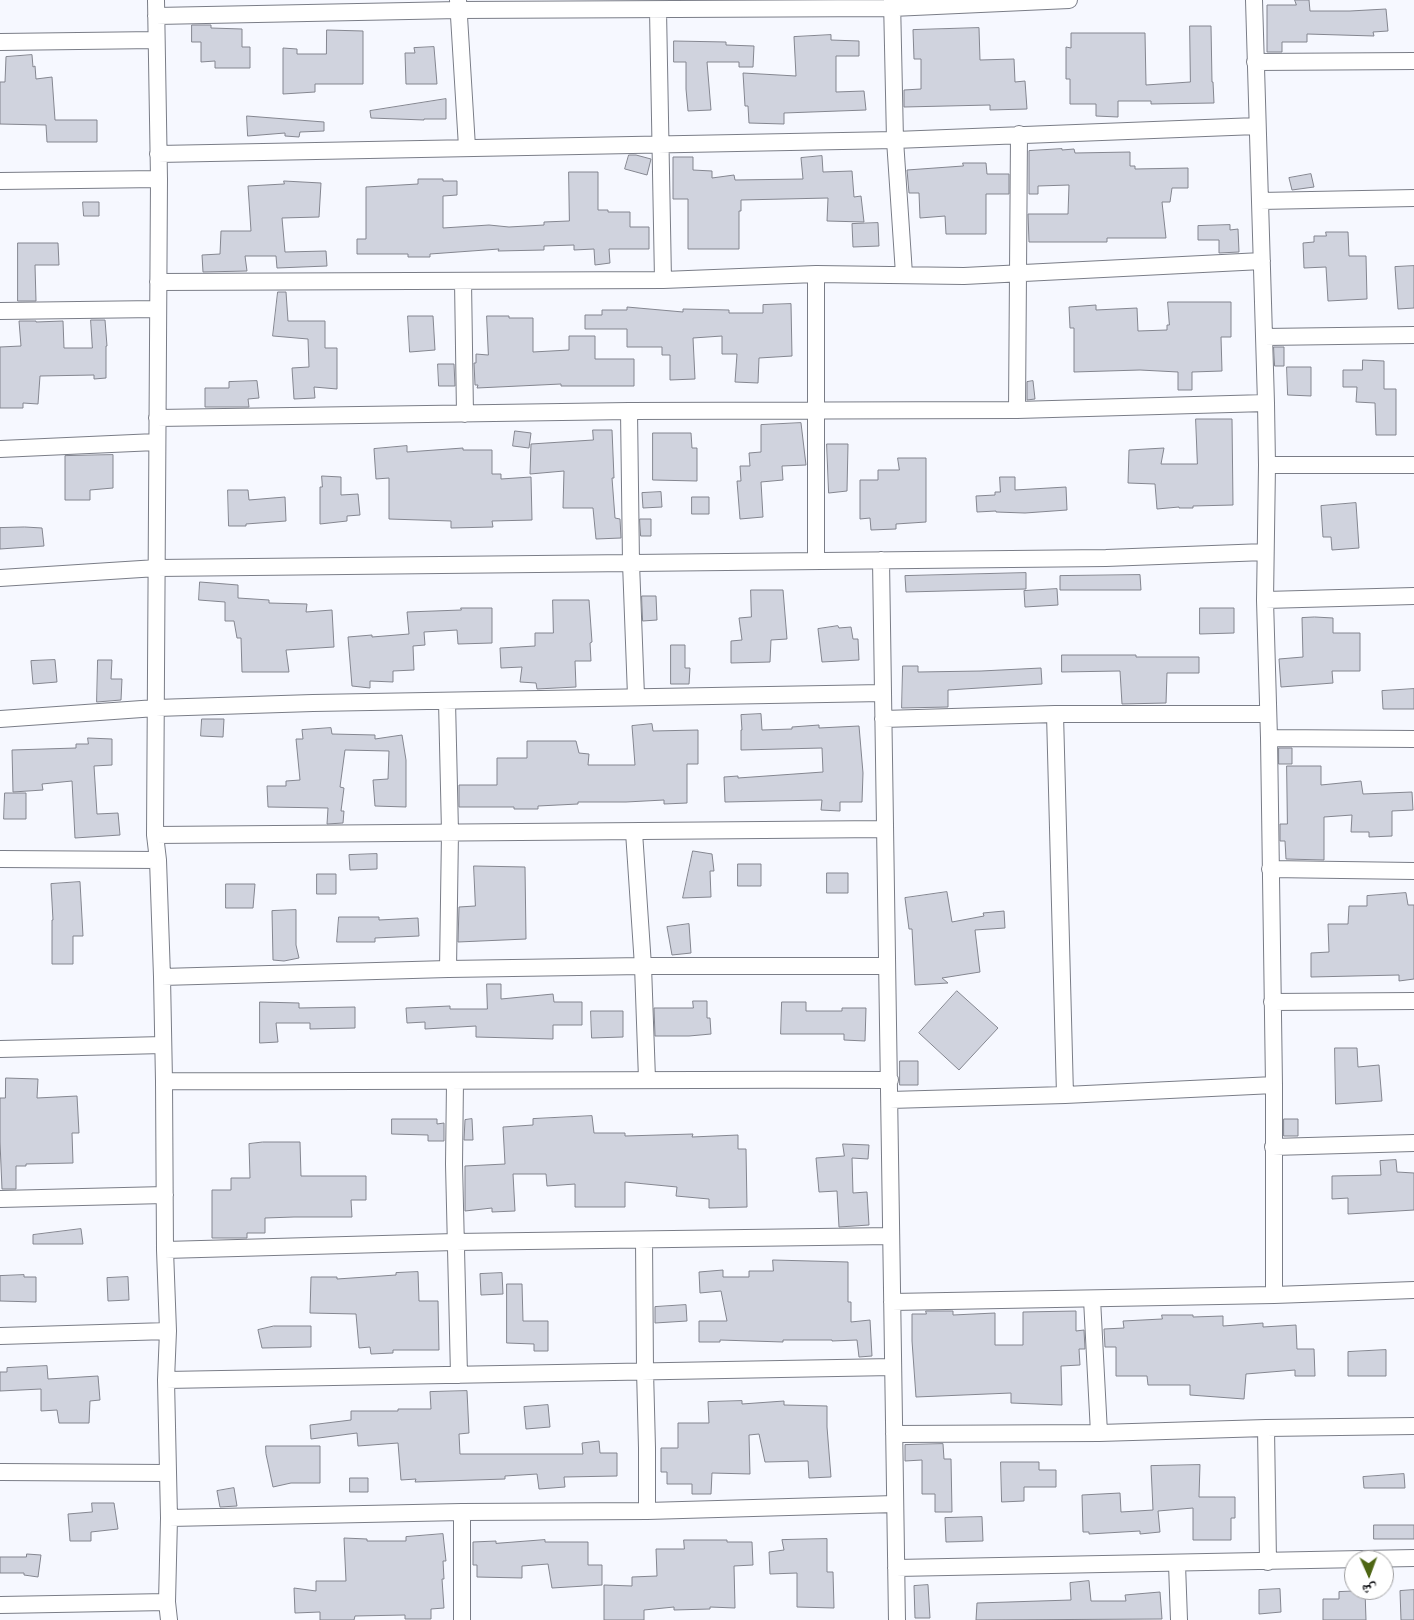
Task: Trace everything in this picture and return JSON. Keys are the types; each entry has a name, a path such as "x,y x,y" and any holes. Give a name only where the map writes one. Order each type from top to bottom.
{"street":[{"path":"169,1620 166,1380 168,1331 165,1250 164,1081 158,860 155,835 159,179 156,8 459,5 658,10 1069,0"},
{"path":"1254,0 1267,465 1264,600 1269,738 1274,1085 1274,1295"},
{"path":"892,4 895,140 904,274"},
{"path":"459,5 467,147"},
{"path":"658,10 663,280"},
{"path":"0,42 156,40"},
{"path":"1255,62 1414,61"},
{"path":"158,154 895,140 1257,126"},
{"path":"1017,410 1019,134"},
{"path":"0,181 159,179"},
{"path":"1260,201 1414,198"},
{"path":"158,282 663,280 816,274 964,276 1262,261"},
{"path":"816,274 816,561"},
{"path":"463,281 465,414"},
{"path":"0,312 157,309"},
{"path":"1264,337 1414,335"},
{"path":"157,418 816,410 1017,410 1266,403"},
{"path":"629,412 631,563 636,696"},
{"path":"0,449 156,442"},
{"path":"1267,465 1414,466"},
{"path":"0,578 157,568 1106,558 1265,552"},
{"path":"881,560 897,1620"},
{"path":"1264,600 1414,596"},
{"path":"0,719 156,708 322,703 883,693"},
{"path":"447,701 450,832 448,969"},
{"path":"883,720 1055,714 1268,714"},
{"path":"1055,714 1065,1095"},
{"path":"1269,738 1414,739"},
{"path":"155,835 885,829"},
{"path":"634,832 643,966 647,1080"},
{"path":"0,860 158,860"},
{"path":"1270,869 1414,871"},
{"path":"162,977 643,966 887,966"},
{"path":"1272,1002 1414,1001"},
{"path":"0,1049 163,1045"},
{"path":"164,1081 890,1080"},
{"path":"455,1082 455,1242 459,1374"},
{"path":"890,1100 1065,1095 1274,1085"},
{"path":"1273,1147 1414,1143"},
{"path":"0,1199 165,1195"},
{"path":"165,1250 455,1242 891,1236"},
{"path":"644,1240 647,1511"},
{"path":"892,1302 1274,1295 1414,1290"},
{"path":"1092,1299 1099,1433"},
{"path":"0,1336 168,1331"},
{"path":"166,1380 893,1366"},
{"path":"894,1434 1099,1433 1414,1426"},
{"path":"1266,1428 1268,1562"},
{"path":"0,1472 168,1473"},
{"path":"169,1518 462,1512 647,1511 895,1504"},
{"path":"462,1512 462,1620"},
{"path":"896,1568 1414,1558"},
{"path":"1177,1564 1179,1620"},
{"path":"0,1605 168,1602"}],"building":[{"path":"1295,0 1309,0 1310,11 1386,9 1388,31 1373,32 1374,36 1307,34 1307,42 1282,42 1282,52 1267,52 1267,5 1296,5"},
{"path":"192,25 211,25 211,28 242,29 242,47 250,47 250,68 215,68 215,61 201,62 201,42 192,42"},
{"path":"1190,26 1211,26 1214,103 1151,104 1151,101 1118,101 1118,117 1096,116 1096,104 1070,104 1070,79 1066,79 1066,47 1071,48 1071,33 1145,33 1146,85 1190,82"},
{"path":"979,28 980,60 1014,59 1015,82 1025,81 1027,109 990,110 990,105 904,107 904,90 921,89 921,59 914,59 913,30"},
{"path":"327,30 363,31 363,84 315,84 315,92 283,94 283,48 297,49 297,54 326,54"},
{"path":"831,35 831,40 859,41 859,56 836,56 836,92 864,91 866,110 784,113 784,124 749,123 748,106 745,106 743,73 796,76 794,37"},
{"path":"674,41 726,42 726,45 754,46 753,67 739,67 739,62 707,62 711,110 688,111 686,62 674,62"},
{"path":"434,47 437,84 406,84 405,53 415,53 414,48"},
{"path":"32,55 36,79 52,77 55,120 97,120 97,142 47,142 46,125 0,124 0,82 5,82 6,57"},
{"path":"446,99 446,119 371,118 370,111"},
{"path":"247,116 324,122 324,131 300,132 299,137 285,136 285,133 248,136"},
{"path":"1074,149 1075,153 1130,152 1130,166 1135,166 1135,169 1188,168 1188,188 1172,188 1170,202 1162,202 1166,238 1107,238 1107,242 1029,242 1028,214 1068,214 1069,185 1038,186 1038,194 1029,194 1029,151"},
{"path":"629,155 651,159 647,175 625,169"},
{"path":"822,156 823,172 852,171 854,197 861,196 864,222 827,221 828,198 741,200 741,211 739,211 739,249 688,249 688,199 673,199 673,157 693,157 693,170 712,171 712,178 734,175 735,180 803,179 801,158"},
{"path":"963,163 986,163 987,174 1009,174 1009,194 986,194 986,234 946,234 945,216 920,218 919,193 909,193 907,170 963,166"},
{"path":"569,172 598,172 598,210 630,212 630,227 649,227 649,249 609,249 610,263 595,265 594,249 574,250 574,245 544,246 544,250 498,251 499,249 430,254 430,257 408,257 408,254 357,254 357,239 366,239 366,187 418,184 418,179 457,181 457,195 443,196 443,228 489,225 509,227 544,225 544,222 569,221"},
{"path":"1311,174 1314,187 1292,190 1289,178"},
{"path":"284,181 321,183 319,217 282,218 285,252 326,251 327,266 277,268 276,256 245,256 247,271 203,272 202,255 220,254 221,231 251,231 248,186 284,184"},
{"path":"83,202 99,202 99,216 84,216"},
{"path":"878,223 879,246 853,247 852,224"},
{"path":"1230,225 1230,230 1238,229 1239,252 1219,253 1219,240 1198,240 1198,226"},
{"path":"1326,232 1348,232 1349,256 1366,256 1367,299 1328,301 1326,267 1304,268 1303,243 1314,242 1314,236 1326,236"},
{"path":"18,243 58,243 59,265 35,265 36,301 18,301"},
{"path":"1414,266 1414,308 1398,309 1395,267"},
{"path":"278,292 286,292 288,321 325,321 325,348 337,348 337,389 314,387 315,398 294,399 292,368 309,367 308,339 273,336"},
{"path":"1168,302 1231,302 1231,337 1221,337 1222,371 1192,372 1192,390 1178,390 1178,372 1140,370 1074,372 1074,328 1070,328 1069,307 1096,305 1096,310 1137,308 1138,331 1167,330 1167,325 1169,325"},
{"path":"791,304 792,356 759,358 758,383 735,382 737,354 722,354 722,336 693,338 695,379 670,380 670,355 662,355 662,347 627,347 627,329 585,329 585,315 602,315 602,310 627,310 627,307 683,312 683,309 729,310 729,313 763,313 763,305"},
{"path":"408,316 433,316 435,350 410,352"},
{"path":"487,316 533,318 533,352 569,350 569,336 595,336 595,359 634,359 634,386 561,386 561,384 477,388 478,385 475,385 474,363 476,363 476,354 488,355"},
{"path":"91,320 105,320 107,346 106,378 94,379 94,375 40,376 38,404 23,403 23,408 0,408 0,347 21,346 19,321 63,321 64,348 92,348"},
{"path":"1274,347 1284,347 1284,366 1275,366"},
{"path":"1363,360 1384,361 1384,389 1396,389 1396,435 1376,435 1375,403 1356,402 1357,387 1343,387 1343,370 1362,370"},
{"path":"438,364 454,364 455,386 439,386"},
{"path":"1287,367 1311,367 1311,396 1288,395"},
{"path":"257,381 259,398 248,399 249,407 205,407 205,388 229,388 229,382"},
{"path":"1033,381 1035,399 1027,400 1027,382"},
{"path":"1196,419 1232,419 1233,505 1157,509 1155,484 1128,483 1129,450 1164,448 1161,464 1197,464"},
{"path":"801,423 806,465 782,466 783,480 761,482 763,517 740,519 737,481 741,481 740,466 750,466 749,453 761,452 761,425"},
{"path":"593,430 612,430 614,478 612,478 615,518 620,519 621,538 596,539 593,508 563,508 564,471 530,474 531,444 593,440"},
{"path":"515,431 531,433 529,448 513,446"},
{"path":"653,433 691,433 692,448 697,448 697,481 653,480"},
{"path":"827,444 848,444 847,491 829,493"},
{"path":"407,446 407,452 463,448 463,450 492,450 492,474 501,474 501,479 531,477 532,520 492,521 493,527 451,528 451,521 389,519 389,478 376,479 374,449"},
{"path":"113,455 113,488 90,490 90,500 65,500 65,456"},
{"path":"898,458 926,458 926,522 896,524 896,529 871,530 870,518 860,519 860,480 878,480 878,470 899,470"},
{"path":"322,476 341,477 341,495 358,494 360,515 347,516 347,521 320,524 320,487 322,487"},
{"path":"1000,477 1015,477 1015,490 1066,487 1067,510 1025,513 977,512 976,496 995,495 995,492 1000,492"},
{"path":"228,490 248,490 249,500 285,497 286,521 229,526"},
{"path":"661,492 662,507 643,508 642,493"},
{"path":"692,497 709,497 709,514 692,514"},
{"path":"1356,503 1359,548 1332,550 1331,537 1323,537 1321,506"},
{"path":"640,519 651,519 651,536 641,536"},
{"path":"0,528 42,528 44,546 0,549"},
{"path":"1026,573 1026,589 906,592 905,576"},
{"path":"1140,575 1141,590 1060,590 1060,576"},
{"path":"200,582 238,585 238,598 269,600 269,603 307,604 306,612 332,610 334,647 286,650 289,672 242,672 241,638 237,638 234,621 225,621 225,602 199,600"},
{"path":"1057,589 1058,605 1025,607 1024,591"},
{"path":"751,590 783,590 787,639 771,640 770,662 731,663 731,641 742,640 739,618 751,617"},
{"path":"642,596 656,596 657,620 643,621"},
{"path":"553,600 589,600 592,642 590,643 591,661 575,661 576,687 537,689 536,683 520,682 522,667 501,668 500,648 535,646 535,633 553,633"},
{"path":"461,608 492,608 492,643 458,644 457,630 424,632 425,645 413,646 414,670 393,671 393,682 370,681 370,688 352,686 348,637 409,634 407,612 461,610"},
{"path":"1200,608 1234,608 1234,633 1200,634"},
{"path":"1302,618 1333,618 1333,633 1360,633 1360,671 1332,671 1333,683 1281,687 1279,659 1303,657"},
{"path":"838,626 839,628 851,627 853,639 858,639 859,660 822,662 818,629"},
{"path":"671,645 685,645 685,668 690,668 689,684 671,684"},
{"path":"1062,655 1199,657 1199,673 1167,673 1166,703 1122,704 1120,671 1062,672"},
{"path":"55,660 57,682 33,684 31,661"},
{"path":"98,660 112,660 111,679 122,679 121,700 97,702"},
{"path":"903,666 918,666 918,672 1041,668 1042,684 948,690 948,707 902,708"},
{"path":"1414,689 1414,709 1383,709 1382,691"},
{"path":"761,714 762,730 792,729 792,727 819,725 819,728 859,726 863,773 862,802 840,802 840,811 821,810 822,800 725,802 724,777 738,776 738,778 823,772 822,748 741,750 741,715"},
{"path":"202,719 224,719 223,737 201,736"},
{"path":"652,724 653,731 698,730 698,764 687,764 687,803 664,804 664,800 578,802 578,804 538,806 538,809 459,807 459,785 497,785 497,758 527,758 527,741 576,741 579,753 589,754 588,765 635,765 632,726"},
{"path":"331,728 332,734 375,735 375,739 402,735 406,760 406,807 375,806 373,780 388,779 389,751 345,750 340,787 344,788 341,811 344,811 343,823 327,824 328,808 268,807 267,786 286,786 286,781 300,780 296,739 303,739 302,730"},
{"path":"88,738 112,739 112,765 94,766 97,814 118,813 120,835 75,838 72,781 42,784 43,790 13,792 12,750 76,748 76,744 88,744"},
{"path":"1279,748 1292,748 1292,764 1279,764"},
{"path":"1287,766 1321,766 1321,785 1361,781 1363,794 1412,792 1413,810 1392,811 1392,836 1369,837 1369,832 1351,832 1352,815 1324,817 1324,860 1286,859 1285,841 1280,841 1280,824 1287,824"},
{"path":"5,793 26,793 26,819 4,819"},
{"path":"693,851 712,854 714,871 710,871 711,897 683,898"},
{"path":"377,854 377,869 350,870 349,855"},
{"path":"738,864 761,864 761,886 738,886"},
{"path":"474,866 525,867 526,939 458,942 459,907 475,906"},
{"path":"827,873 848,873 848,893 827,893"},
{"path":"317,874 336,874 336,894 317,894"},
{"path":"80,882 83,936 73,936 73,964 52,964 53,920 51,884"},
{"path":"226,884 255,884 253,908 226,908"},
{"path":"947,892 952,922 984,916 983,913 1004,911 1005,928 975,930 980,972 942,978 948,983 915,985 912,929 909,929 905,898"},
{"path":"1406,893 1408,905 1414,905 1414,979 1399,981 1399,975 1311,977 1311,953 1329,952 1328,924 1348,924 1349,906 1367,906 1367,896"},
{"path":"296,910 296,945 299,958 284,961 273,960 272,911"},
{"path":"339,917 379,917 379,920 418,918 419,936 375,938 375,942 337,942"},
{"path":"689,924 691,953 672,955 667,927"},
{"path":"487,984 501,984 501,999 553,994 554,1002 582,1002 582,1025 553,1025 553,1039 476,1037 476,1026 425,1029 425,1022 407,1023 406,1008 450,1006 450,1009 487,1009"},
{"path":"957,991 998,1028 959,1070 919,1033"},
{"path":"693,1001 707,1001 707,1018 710,1018 711,1034 655,1036 654,1008 693,1008"},
{"path":"260,1002 299,1003 299,1008 355,1007 355,1028 310,1029 310,1023 276,1023 278,1042 260,1043"},
{"path":"782,1002 806,1002 806,1011 842,1011 842,1008 866,1008 865,1041 844,1040 844,1034 781,1034"},
{"path":"591,1011 623,1011 623,1037 592,1038"},
{"path":"1335,1048 1357,1048 1358,1067 1379,1065 1382,1101 1336,1104"},
{"path":"900,1061 918,1061 918,1085 900,1085"},
{"path":"6,1078 38,1079 37,1098 77,1096 79,1133 72,1133 73,1163 16,1166 16,1189 2,1189 0,1098 5,1098"},
{"path":"592,1116 594,1133 625,1133 625,1136 693,1134 692,1137 738,1135 738,1149 746,1149 747,1207 709,1208 709,1199 676,1196 677,1187 625,1182 625,1207 575,1207 575,1184 547,1186 546,1174 513,1174 515,1211 492,1212 492,1208 465,1211 465,1166 505,1164 503,1127 533,1125 533,1119"},
{"path":"392,1119 437,1119 437,1124 444,1123 444,1141 428,1141 428,1135 392,1134"},
{"path":"472,1119 473,1140 464,1140 465,1120"},
{"path":"1284,1119 1298,1119 1298,1136 1284,1136"},
{"path":"300,1142 301,1176 366,1176 366,1200 351,1200 352,1217 265,1218 265,1233 247,1233 247,1238 212,1238 212,1190 231,1190 231,1178 250,1178 249,1144"},
{"path":"843,1144 869,1145 868,1159 852,1158 853,1193 867,1192 869,1225 839,1227 837,1191 819,1192 816,1158 844,1156"},
{"path":"1396,1160 1397,1172 1414,1173 1414,1210 1348,1214 1348,1198 1332,1199 1332,1176 1381,1175 1380,1161"},
{"path":"81,1229 83,1244 33,1244 33,1235"},
{"path":"773,1260 848,1262 848,1302 851,1302 851,1322 870,1320 872,1356 859,1357 857,1340 783,1340 783,1342 720,1340 720,1342 699,1342 699,1321 727,1321 721,1291 700,1293 699,1272 723,1270 723,1277 749,1277 749,1271 773,1271"},
{"path":"418,1272 419,1301 438,1301 439,1350 393,1350 393,1353 371,1354 370,1347 359,1348 356,1314 310,1313 311,1277 337,1277 337,1279"},
{"path":"502,1273 503,1294 481,1295 480,1274"},
{"path":"24,1275 24,1277 36,1277 36,1302 0,1301 0,1276"},
{"path":"128,1277 129,1300 108,1301 107,1278"},
{"path":"507,1284 522,1284 523,1321 548,1321 548,1351 534,1351 534,1344 507,1343"},
{"path":"686,1305 687,1321 655,1323 655,1307"},
{"path":"926,1311 953,1311 953,1315 995,1313 995,1345 1023,1345 1023,1312 1076,1311 1076,1331 1084,1330 1085,1349 1079,1349 1080,1365 1061,1366 1062,1405 1011,1403 1011,1393 916,1397 912,1314 926,1314"},
{"path":"1162,1315 1223,1316 1223,1326 1263,1323 1263,1327 1296,1325 1297,1349 1314,1349 1315,1376 1295,1376 1295,1370 1246,1374 1244,1399 1190,1395 1190,1385 1148,1385 1147,1376 1116,1376 1116,1347 1105,1347 1104,1329 1124,1328 1123,1321 1162,1319"},
{"path":"274,1326 311,1326 311,1347 262,1348 258,1330"},
{"path":"1386,1350 1386,1376 1348,1376 1348,1352"},
{"path":"47,1366 48,1379 98,1376 100,1400 90,1401 89,1423 59,1423 57,1410 41,1411 41,1389 0,1391 0,1372 7,1372 7,1368"},
{"path":"467,1391 469,1433 459,1434 460,1454 583,1454 582,1443 599,1441 600,1453 617,1453 617,1476 564,1477 565,1487 539,1489 537,1474 505,1476 505,1479 415,1482 416,1479 401,1480 398,1443 358,1446 357,1433 311,1439 310,1425 351,1420 351,1411 431,1409 430,1392"},
{"path":"742,1401 742,1404 784,1401 784,1405 827,1406 831,1477 809,1478 808,1461 765,1462 759,1434 749,1435 750,1474 712,1473 711,1494 692,1494 692,1484 667,1484 667,1472 661,1472 661,1448 678,1448 678,1423 709,1423 708,1402"},
{"path":"548,1405 550,1427 526,1429 524,1407"},
{"path":"943,1444 944,1459 951,1459 952,1512 935,1512 935,1494 922,1494 922,1460 905,1461 905,1445"},
{"path":"266,1446 320,1446 320,1483 291,1483 273,1487"},
{"path":"1001,1462 1039,1462 1039,1470 1056,1470 1056,1487 1024,1487 1024,1501 1002,1502"},
{"path":"1200,1465 1199,1497 1235,1497 1235,1518 1231,1518 1231,1540 1193,1540 1193,1508 1158,1511 1160,1532 1140,1534 1140,1531 1089,1534 1089,1532 1083,1532 1082,1495 1120,1493 1121,1512 1153,1510 1151,1466"},
{"path":"1404,1474 1405,1488 1364,1488 1363,1477"},
{"path":"350,1478 368,1478 368,1492 350,1492"},
{"path":"234,1488 237,1506 220,1507 217,1491"},
{"path":"92,1503 114,1503 118,1529 91,1532 91,1541 70,1541 68,1514 92,1512"},
{"path":"982,1517 983,1541 946,1542 945,1518"},
{"path":"1374,1525 1414,1525 1414,1539 1374,1539"},
{"path":"443,1534 446,1561 443,1561 444,1579 442,1579 444,1608 431,1609 431,1619 405,1619 405,1615 355,1616 354,1620 320,1620 320,1612 295,1613 294,1588 316,1591 316,1581 346,1581 344,1538 367,1539 367,1541 406,1541 406,1537"},
{"path":"827,1539 827,1572 833,1572 834,1608 797,1607 797,1573 770,1574 769,1552 784,1550 782,1540"},
{"path":"545,1540 545,1542 588,1542 588,1565 602,1565 602,1585 552,1588 548,1564 522,1566 522,1578 477,1577 477,1565 473,1565 473,1542 496,1541 496,1543"},
{"path":"684,1540 752,1542 753,1565 734,1566 735,1608 710,1607 710,1609 674,1610 674,1607 644,1610 644,1620 604,1620 604,1585 632,1586 632,1577 657,1576 656,1549 684,1549"},
{"path":"27,1554 41,1555 38,1577 24,1575 24,1573 0,1573 0,1557 26,1557"},
{"path":"1089,1581 1091,1601 1126,1601 1125,1595 1160,1592 1162,1619 976,1620 977,1603 1071,1600 1070,1583"},
{"path":"928,1585 930,1618 915,1618 914,1586"},
{"path":"1280,1589 1281,1612 1259,1614 1259,1590"},
{"path":"1414,1590 1414,1620 1401,1620 1400,1591"},
{"path":"1339,1592 1344,1592 1344,1600 1365,1600 1366,1620 1323,1620 1323,1599 1339,1599"}]}
